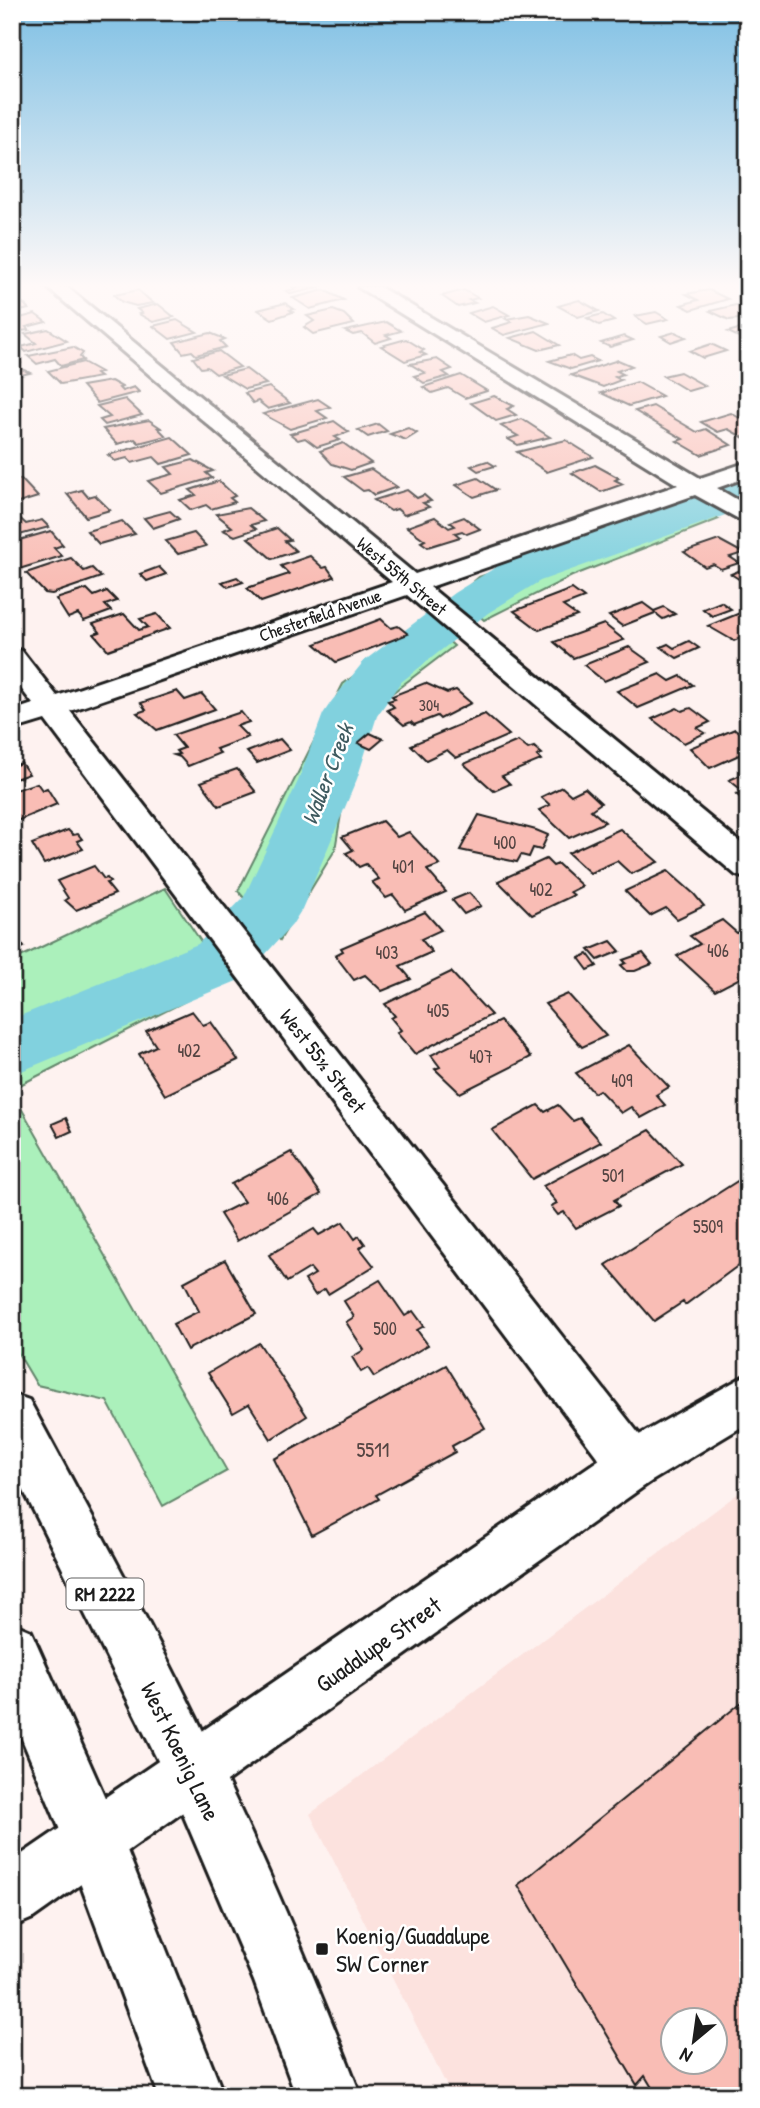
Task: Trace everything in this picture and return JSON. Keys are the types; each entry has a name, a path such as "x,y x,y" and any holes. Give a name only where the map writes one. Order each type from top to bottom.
{"street":[{"name":"West 55th Street","path":"174,385 748,867"},
{"path":"530,385 725,503"},
{"name":"Chesterfield Avenue","path":"12,720 411,584 725,503 748,469"},
{"name":"West 55½ Street","path":"12,657 634,1465"},
{"name":"Guadalupe Street","path":"12,1897 634,1465 748,1397"},
{"name":"West Koenig Lane","path":"12,1417 98,1580 194,1773 283,1976 329,2096"},
{"path":"12,1650 94,1841 192,2096"}],"shaded area":[{"path":"748,1486 748,2096 452,2096 310,1814"}],"green space":[{"path":"692,502 719,519 572,576 484,620 457,596 479,577"},
{"path":"427,622 454,646 383,700 353,743 335,850 280,940 238,891 343,684"},
{"path":"165,888 227,980 12,1089 12,961"},
{"path":"12,1092 227,1471 163,1506 107,1401 37,1385 12,1343"}],"building":[{"path":"119,385 122,391 134,387 139,392 97,403 82,386"},
{"path":"239,385 260,385 245,389"},
{"path":"478,385 487,391 465,398 448,388 432,393 423,387"},
{"path":"626,385 643,385 662,396 629,406 601,393"},
{"path":"679,385 705,386 688,391"},
{"path":"269,387 290,403 268,409 258,401 253,403 245,393"},
{"path":"494,396 514,406 507,409 516,415 496,421 471,403"},
{"path":"125,399 142,415 105,425 100,420 110,417 97,406"},
{"path":"318,399 330,407 317,411 327,418 290,429 263,414"},
{"path":"653,406 697,432 706,429 731,445 701,455 677,441 683,439 635,411"},
{"path":"731,413 748,423 748,440 728,429 718,432 701,422"},
{"path":"522,419 550,437 518,445 508,439 518,436 501,426"},
{"path":"149,420 161,428 158,428 166,436 139,443 135,439 117,444 103,429"},
{"path":"334,421 349,432 335,437 340,440 317,447 305,438 298,440 290,434"},
{"path":"378,424 387,431 368,437 358,430"},
{"path":"408,428 417,433 406,440 390,434"},
{"path":"172,437 192,455 161,464 154,457 132,463 127,458 115,461 108,455"},
{"path":"566,440 593,457 547,472 517,452"},
{"path":"343,443 371,463 351,470 332,464 320,451"},
{"path":"193,460 213,471 206,473 212,478 161,493 148,481 173,474 166,467"},
{"path":"487,461 495,466 478,471 471,466"},
{"path":"595,465 619,478 615,480 623,484 601,492 572,473"},
{"path":"371,469 397,487 374,495 368,490 363,491 344,477"},
{"path":"478,478 496,490 474,497 456,485"},
{"path":"21,479 38,497 12,505 12,481"},
{"path":"219,481 235,496 230,498 235,502 211,509 206,505 191,510 180,500 196,495 190,490"},
{"path":"82,490 88,497 95,495 110,510 86,517 67,494"},
{"path":"407,490 417,498 424,495 431,501 423,503 429,507 404,515 397,509 391,511 374,500"},
{"path":"248,508 264,521 251,525 256,529 235,536 223,530 232,527 216,514"},
{"path":"12,511 26,524 42,520 49,527 12,537"},
{"path":"170,511 179,519 153,528 144,518"},
{"path":"435,517 449,528 455,526 450,522 464,517 480,529 467,534 462,531 455,533 460,537 428,547 421,542 425,540 407,527"},
{"path":"122,521 135,534 99,544 87,531"},
{"path":"277,528 290,540 285,541 296,551 272,559 248,538"},
{"path":"51,531 63,545 54,548 62,556 19,569 12,560 12,542"},
{"path":"194,533 206,546 178,554 166,541"},
{"path":"719,540 743,553 730,557 739,563 721,569 713,564 705,567 684,552"},
{"path":"310,556 323,568 327,567 334,577 261,602 247,588 289,574 281,566"},
{"path":"71,558 84,571 92,568 101,577 52,594 45,593 26,573"},
{"path":"159,567 166,574 147,581 140,574"},
{"path":"748,567 748,585 731,574"},
{"path":"237,577 243,582 228,587 222,582"},
{"path":"87,589 94,596 107,591 117,601 105,605 111,611 84,621 78,614 68,618 56,599"},
{"path":"572,589 584,598 563,606 577,616 539,630 514,611"},
{"path":"721,602 731,609 712,616 703,609"},
{"path":"643,603 654,611 664,607 675,614 663,619 655,613 622,626 609,616"},
{"path":"745,611 748,635 734,641 708,626"},
{"path":"124,614 139,630 148,627 140,619 157,614 170,628 108,650 94,634 100,632 93,624"},
{"path":"381,619 391,628 398,626 408,634 336,662 315,644"},
{"path":"604,624 624,640 573,658 554,642"},
{"path":"689,641 699,648 677,658 661,647 668,644 674,648"},
{"path":"629,647 650,662 604,681 584,665"},
{"path":"660,674 670,681 681,676 693,685 638,708 617,691"},
{"path":"425,683 447,693 456,690 471,703 440,719 437,716 414,725 411,722 404,725 387,710 394,707 388,701 395,699 392,696"},
{"path":"177,691 185,700 202,694 215,709 157,730 137,713 146,710 141,703"},
{"path":"677,708 682,711 691,708 710,722 697,728 705,733 684,743 652,719"},
{"path":"241,712 249,722 237,726 248,737 216,749 220,753 188,766 180,757 174,755 179,754 176,751 184,748 173,735"},
{"path":"485,714 509,735 456,758 447,750 426,760 411,745"},
{"path":"735,729 748,738 748,751 710,768 690,748"},
{"path":"370,733 383,739 371,749 358,743"},
{"path":"280,739 290,750 257,763 247,752"},
{"path":"518,741 528,749 534,747 542,754 537,756 541,760 502,776 510,784 494,791 464,764"},
{"path":"12,760 16,765 21,763 29,774 12,780"},
{"path":"237,769 256,792 219,806 201,782"},
{"path":"748,772 748,804 736,794 743,791 729,780"},
{"path":"37,783 42,790 47,788 57,804 12,823 12,791"},
{"path":"562,787 571,795 585,788 601,803 591,810 605,822 569,838 539,810 550,805 541,797"},
{"path":"479,815 548,835 541,850 533,848 529,857 521,855 517,862 460,850"},
{"path":"382,821 397,837 409,832 440,865 427,870 446,892 405,910 393,895 386,898 372,882 379,879 366,864 359,867 346,853 353,850 342,837"},
{"path":"620,829 658,862 631,874 617,861 590,873 568,853"},
{"path":"68,830 82,839 77,841 83,849 44,864 32,844"},
{"path":"546,859 553,866 558,864 582,886 570,892 574,895 532,915 498,881"},
{"path":"94,866 104,879 107,878 110,882 106,883 115,894 76,910 65,900 68,898 57,881"},
{"path":"668,871 704,906 677,919 666,908 650,916 625,891"},
{"path":"469,893 481,906 464,914 452,900"},
{"path":"425,912 441,930 421,939 432,952 400,966 411,979 382,991 365,975 354,980 335,955 343,951 341,948"},
{"path":"722,920 737,933 742,931 748,936 748,974 715,991 677,956 700,944 690,936"},
{"path":"15,934 24,947 12,952 12,935"},
{"path":"611,941 620,951 598,960 589,950"},
{"path":"643,953 652,964 635,971 627,971 621,965 626,963 623,960"},
{"path":"588,954 597,966 588,970 579,958"},
{"path":"451,972 491,1015 415,1054 397,1033 401,1030 391,1018 395,1016 385,1004"},
{"path":"568,994 606,1036 582,1047 545,1004"},
{"path":"192,1011 203,1025 211,1022 238,1060 165,1095 139,1054 156,1046 146,1031"},
{"path":"500,1021 531,1057 460,1093 435,1069 440,1067 431,1055"},
{"path":"629,1045 669,1087 656,1095 665,1105 641,1118 631,1107 621,1113 599,1090 594,1093 576,1073"},
{"path":"538,1105 545,1112 558,1105 573,1121 580,1118 601,1142 532,1179 492,1130"},
{"path":"66,1118 72,1131 59,1137 52,1124"},
{"path":"650,1130 682,1164 614,1200 619,1206 576,1228 564,1212 558,1215 551,1206 557,1203 543,1186"},
{"path":"291,1152 321,1194 237,1241 220,1214 244,1202 231,1184"},
{"path":"739,1180 748,1189 748,1263 743,1262 685,1305 683,1302 654,1321 606,1265"},
{"path":"343,1222 355,1239 359,1236 365,1244 360,1248 374,1266 328,1294 325,1289 315,1295 305,1280 315,1274 310,1268 287,1282 269,1255 314,1229 319,1235"},
{"path":"225,1260 256,1314 187,1350 173,1324 199,1311 184,1282"},
{"path":"380,1280 405,1316 413,1311 424,1326 417,1330 428,1345 374,1377 368,1368 361,1372 352,1357 364,1350 346,1322 354,1317 344,1301"},
{"path":"259,1343 307,1416 271,1439 249,1404 233,1413 208,1373"},
{"path":"446,1365 485,1428 452,1446 455,1452 376,1495 379,1499 312,1535 274,1459"},
{"path":"748,1697 748,2084 736,2096 657,2096 645,2076 637,2085 518,1885"}],"waterway":[{"name":"Waller Creek","path":"12,1048 221,961 270,909 328,779 350,714 382,672 471,603 523,571 748,492"}],"place":[{"name":"Koenig/Guadalupe SW Corner","path":"322,1949"}]}
